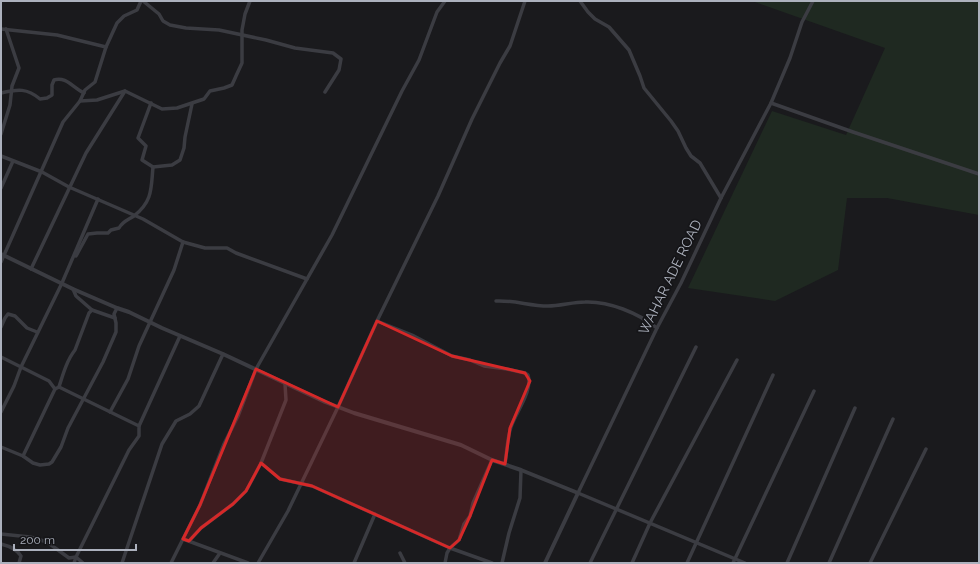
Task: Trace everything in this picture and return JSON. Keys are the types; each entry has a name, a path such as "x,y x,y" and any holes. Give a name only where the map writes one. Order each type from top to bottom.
{"street":[{"path":"1,262 2,255 42,172 63,122 80,101 85,90 95,82 106,47 117,23 124,16 137,10 142,1 159,14 163,21 170,25 242,34 295,48 333,53 341,59 339,70 325,92"},
{"path":"80,101 97,100 125,91 162,109 177,108 204,99 210,91 232,85 242,63 242,34 245,14 250,1"},
{"path":"171,563 200,505 224,444 238,416 256,369 332,235 399,97 419,60 437,12 445,1"},
{"path":"258,563 288,511 377,321 438,196 472,119 510,46 525,1"},
{"path":"580,1 595,19 608,27 629,50 644,88 671,121 691,156 700,163 721,198"},
{"name":"WAHAR ADE ROAD","path":"545,563 657,328 681,283 721,198 771,103 790,58 802,22 813,1"},
{"path":"1,29 57,35 106,47"},
{"path":"1,134 10,105 12,86 19,71 6,29"},
{"path":"1,93 27,91 40,99 47,98 52,94 54,80 59,78 65,80 84,93"},
{"path":"31,269 86,153 125,91"},
{"path":"771,103 979,174"},
{"path":"151,104 138,138 146,146 142,160 153,167 172,165 180,160 184,148 192,104"},
{"path":"1,156 42,172 69,187 135,215 183,242 205,248 227,248 236,253 307,279"},
{"path":"1,188 13,161"},
{"path":"72,258 77,254 88,234 108,233 111,230 119,228 122,223 135,215 149,199 153,167"},
{"path":"1,412 14,386 20,367 62,283 98,199"},
{"path":"110,412 128,379 139,346 174,270 183,242"},
{"path":"2,255 73,289 129,312 338,407 461,445 492,460 521,470 616,509 734,561 745,563"},
{"path":"73,289 76,296 92,310 115,318"},
{"path":"496,301 512,301 549,306 584,302 604,304 631,313 657,328"},
{"path":"1,447 23,456 33,463 40,465 49,464 52,462 61,447 68,428 84,400 116,332 114,314 117,308"},
{"path":"59,388 63,373 72,354 76,350 89,313 92,310"},
{"path":"1,327 8,314 15,316 27,328 37,332"},
{"path":"377,321 412,335 452,356 470,360 484,366 513,370 528,375 530,381 528,389 510,428 505,464"},
{"path":"74,563 129,450 139,436 139,426 180,336"},
{"path":"590,563 696,347"},
{"path":"122,563 162,444 176,421 190,414 199,406 223,354"},
{"path":"1,357 49,381 55,388 59,388 139,426"},
{"path":"632,563 650,524 738,360"},
{"path":"687,563 773,375"},
{"path":"189,541 201,528 233,504 246,491 261,463 286,400 285,384"},
{"path":"23,456 55,388"},
{"path":"734,561 814,391"},
{"path":"787,563 855,408"},
{"path":"829,563 893,419"},
{"path":"870,563 926,449"},
{"path":"445,563 447,552 459,540 464,524 470,516 473,503 492,460"},
{"path":"261,463 280,479 312,486 450,548 492,563"},
{"path":"502,563 509,533 520,498 521,470"},
{"path":"354,563 375,514"},
{"path":"1,534 30,537 47,542 69,558 76,557 83,563"},
{"path":"183,539 248,563"},
{"path":"1,544 19,552 21,556 19,563"},
{"path":"213,563 220,552"},
{"path":"400,553 406,563"}],"highlighted area":[{"path":"377,321 452,356 525,373 530,381 510,428 505,464 492,460 459,540 450,548 312,486 280,479 261,463 246,491 233,504 201,528 189,541 183,539 200,505 256,369 338,407"}],"shaded area":[{"path":"752,1 979,1 979,215 887,198 847,198 838,270 775,301 688,288 772,111 846,135 885,48"}]}
